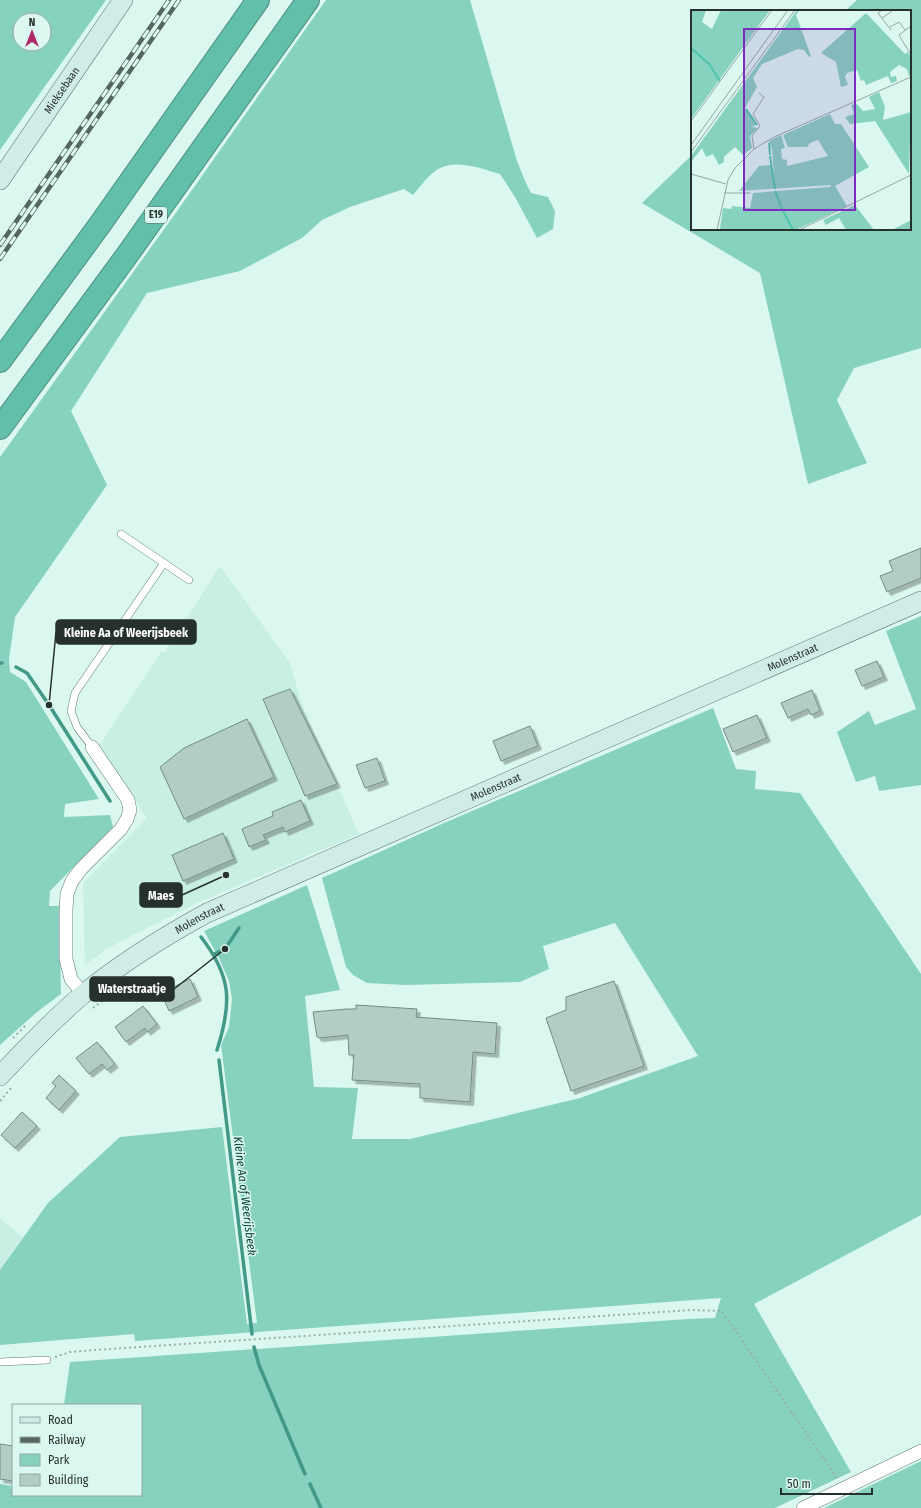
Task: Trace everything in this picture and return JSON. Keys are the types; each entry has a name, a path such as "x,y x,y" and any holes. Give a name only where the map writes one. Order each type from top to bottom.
{"highway":[{"path":"0,361 101,223 258,0"},
{"name":"E19","path":"0,428 125,258 308,0"}],"main road":[{"name":"Mieksebaan","path":"0,180 124,0"},
{"name":"Molenstraat","path":"8,1080 41,1032 87,1002 141,951 180,927 207,913 921,601"}],"street":[{"path":"87,1002 71,979 66,959 67,894 72,881 81,869 120,829 127,819 130,810 128,800 92,747"},
{"path":"803,1508 921,1451"}],"lane":[{"path":"121,534 189,580"},
{"path":"92,747 77,727 71,711 75,693 164,563"},
{"path":"0,1362 47,1360"}],"path":[{"path":"87,1002 125,983"},
{"path":"0,1100 8,1080"},
{"path":"47,1360 70,1352 89,1350 691,1310 722,1311 844,1488"}],"shaded area":[{"path":"220,566 290,663 301,702 359,834 195,904 108,948 85,965 83,883 147,818 98,745 101,743 161,652 165,652"},
{"path":"0,1219 23,1237 0,1270"}],"green space":[{"path":"0,0 106,0 0,150"},
{"path":"326,0 470,0 517,161 531,193 548,197 555,211 553,229 537,238 515,197 500,174 466,165 449,165 431,174 413,195 404,189 350,207 322,220 302,238 240,271 147,293 71,411 107,485 15,617 9,659 10,672 26,682 99,799 65,804 64,817 110,815 113,827 50,891 49,906 59,906 61,994 37,1012 0,1045 0,457 175,214"},
{"path":"857,0 921,0 921,348 854,368 837,400 867,463 808,484 760,273 642,203 691,156 691,230 911,230 911,10 846,10"},
{"path":"921,616 921,785 879,791 875,776 856,782 837,732 869,711 875,725 916,709 886,631"},
{"path":"713,708 736,769 756,771 755,789 800,793 921,974 921,1215 754,1304 851,1472 775,1508 0,1508 0,1484 12,1486 12,1496 142,1496 142,1404 64,1404 70,1362 715,1318 721,1298 135,1341 134,1334 0,1345 0,1270 48,1203 120,1137 222,1127 247,1324 257,1323 221,1045 229,1027 232,999 229,981 219,958 204,931 307,885 340,990 305,996 314,1087 358,1088 352,1139 410,1139 580,1098 698,1056 615,923 543,946 549,969 520,982 405,985 367,983 353,975 346,967 322,878 444,823"},
{"path":"921,1461 921,1508 824,1508"}],"building":[{"path":"921,548 921,578 887,592 880,576 893,571 889,561"},
{"path":"877,661 884,677 862,686 855,670"},
{"path":"290,689 337,784 305,796 263,699"},
{"path":"812,690 820,711 811,715 808,709 788,718 781,703"},
{"path":"757,715 767,738 733,752 723,729"},
{"path":"247,719 274,777 184,819 160,767 184,748"},
{"path":"530,726 538,746 501,761 493,741"},
{"path":"377,758 385,781 365,788 356,765"},
{"path":"301,800 310,821 285,832 283,827 263,835 266,840 249,847 242,829 273,816 272,812"},
{"path":"223,833 234,859 183,881 172,855"},
{"path":"190,979 198,997 169,1011 161,993"},
{"path":"614,981 644,1066 571,1091 546,1018 566,1010 566,997"},
{"path":"356,1005 417,1009 416,1017 497,1023 495,1054 473,1052 470,1102 420,1098 420,1084 352,1080 354,1055 349,1055 348,1035 317,1037 313,1012 356,1009"},
{"path":"143,1006 157,1024 147,1032 145,1028 126,1042 115,1027"},
{"path":"97,1042 115,1064 107,1070 102,1064 89,1074 76,1058"},
{"path":"59,1075 76,1091 59,1110 46,1098 56,1086 52,1083"},
{"path":"22,1112 37,1126 15,1148 1,1135"},
{"path":"0,1444 12,1446 12,1481 0,1479"}],"waterway":[{"name":"Kleine Aa of Weerijsbeek","path":"16,667 27,673 110,801"},
{"path":"214,954 225,949 239,928"},
{"name":"Kleine Aa of Weerijsbeek","path":"201,937 219,965 224,978 226,991 227,1004 225,1018 217,1050"},
{"name":"Kleine Aa of Weerijsbeek","path":"219,1060 252,1334"},
{"name":"Kleine Aa of Weerijsbeek","path":"254,1347 259,1365 305,1474"},
{"name":"Kleine Aa of Weerijsbeek","path":"310,1484 321,1508"}],"railway":[{"path":"0,245 169,0"},
{"path":"0,259 179,0"}],"place":[{"name":"Kleine Aa of Weerijsbeek","path":"49,705"},
{"name":"Maes","path":"226,875"},
{"name":"Waterstraatje","path":"225,949"}]}
